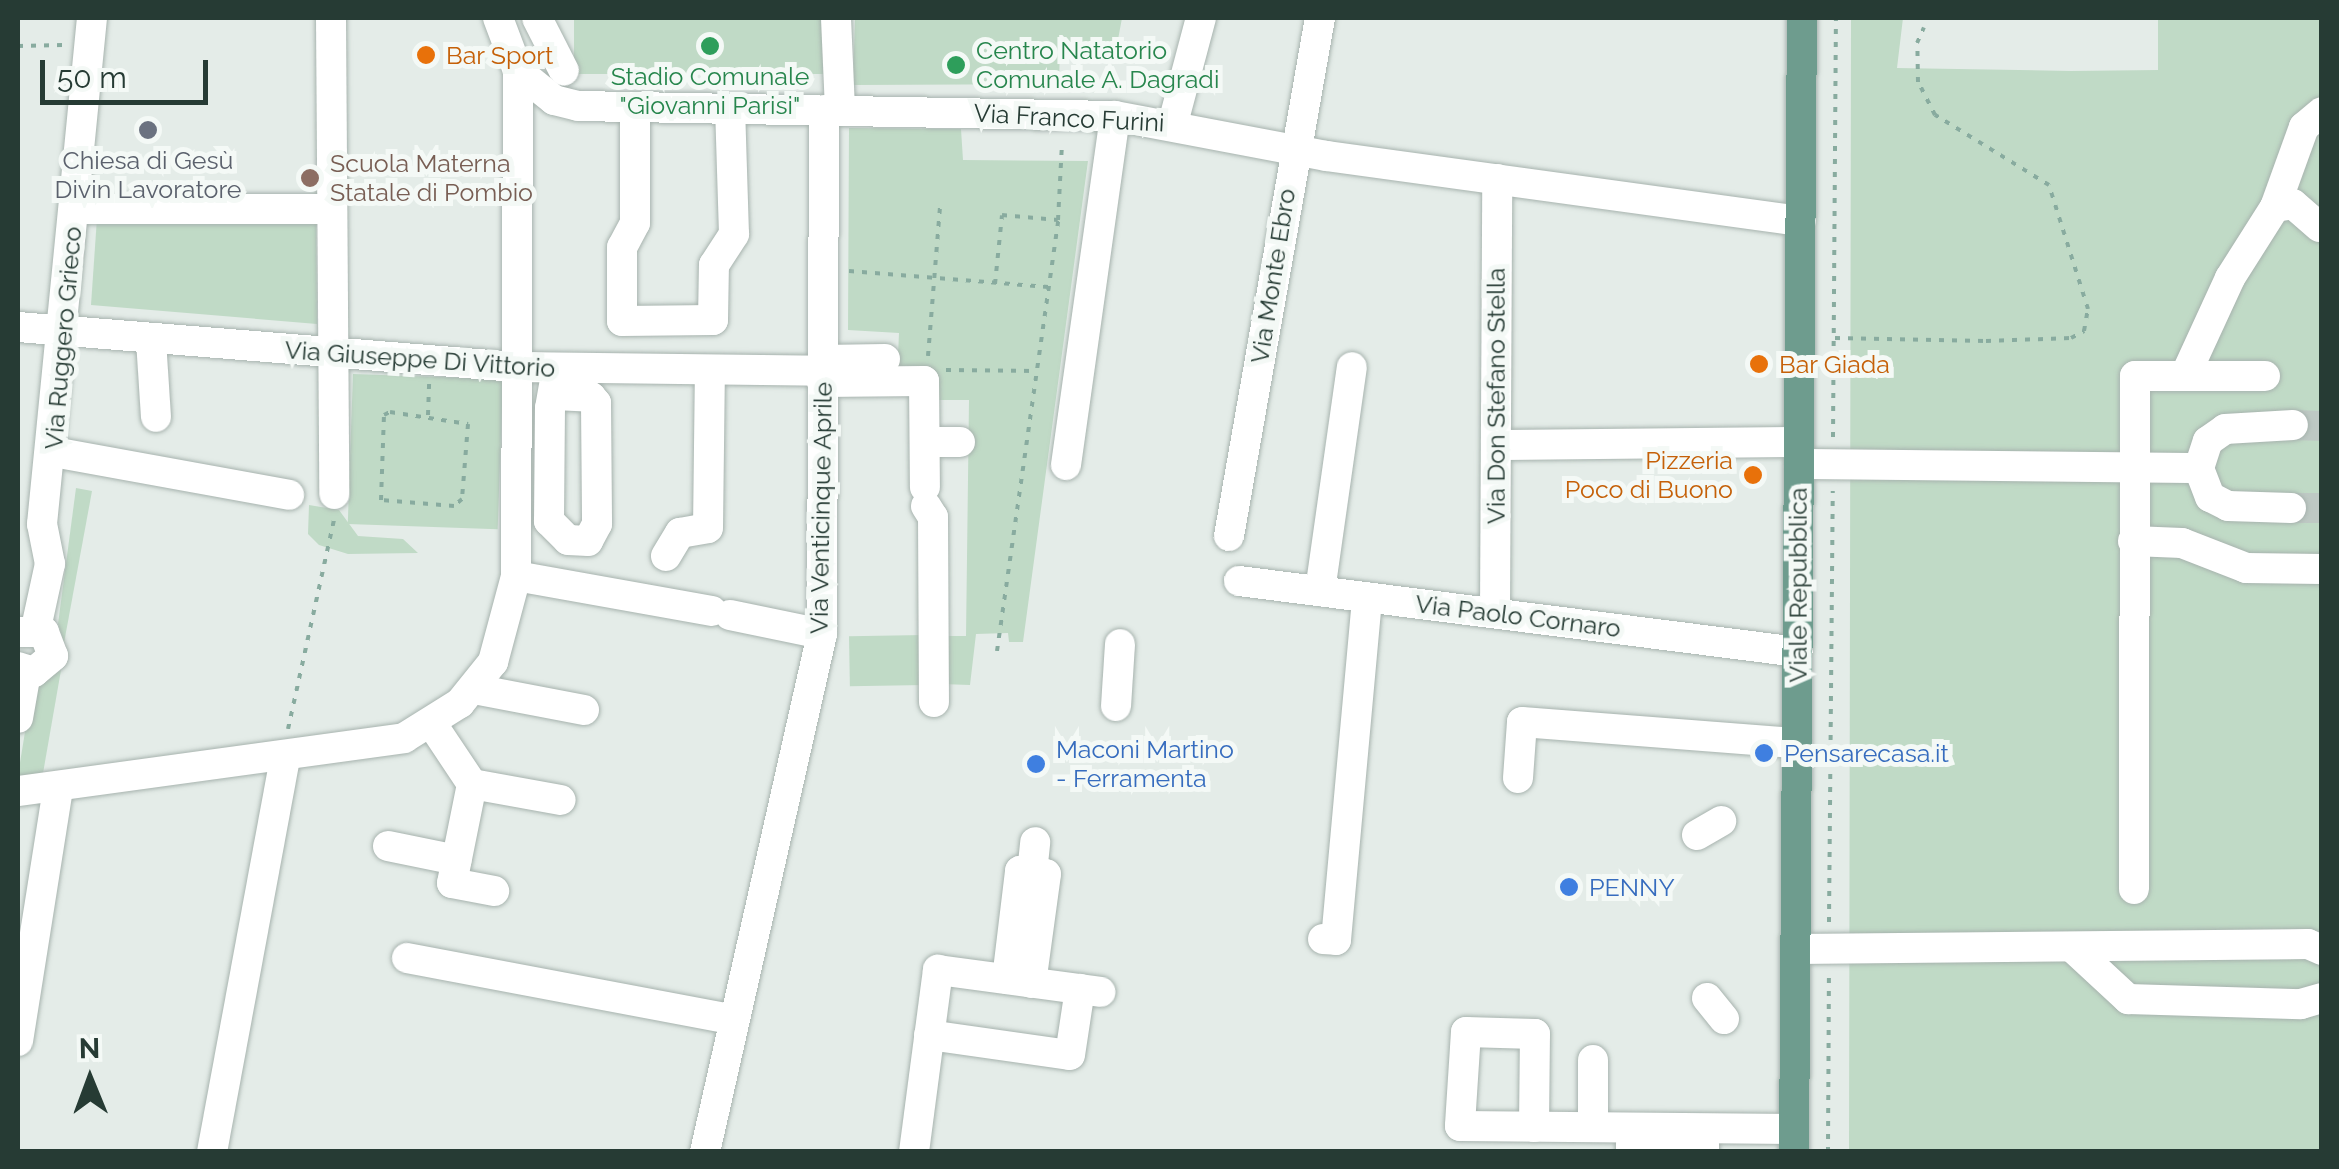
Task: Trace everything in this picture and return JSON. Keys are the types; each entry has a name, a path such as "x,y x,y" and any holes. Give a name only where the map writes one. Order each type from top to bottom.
{"main road":[{"name":"Viale Repubblica","path":"1794,1140 1802,18"}],"street":[{"path":"331,18 334,494"},
{"path":"18,792 371,747 432,724 474,689 504,638 516,576 518,71 498,18"},
{"path":"537,18 564,72"},
{"name":"Via Venticinque Aprile","path":"708,1146 822,634 823,269 836,18"},
{"path":"1174,123 1201,18"},
{"name":"Via Monte Ebro","path":"1229,536 1320,18"},
{"name":"Via Ruggero Grieco","path":"27,631 50,564 42,524 52,466 90,31"},
{"name":"Via Franco Furini","path":"518,71 554,100 635,108 1115,116 1174,123 1294,151 1801,221"},
{"path":"635,108 634,222 622,247 622,322 713,320 714,265 734,234 730,110"},
{"path":"2185,376 2230,278 2274,206 2304,127 2322,112"},
{"path":"1066,465 1115,116"},
{"name":"Via Don Stefano Stella","path":"1495,614 1498,179"},
{"path":"2274,206 2294,204 2318,226"},
{"path":"74,209 332,209"},
{"name":"Via Giuseppe Di Vittorio","path":"18,326 151,340 516,367 556,382 710,372 822,371"},
{"path":"151,340 156,417"},
{"path":"822,371 885,359"},
{"path":"1320,591 1352,366"},
{"path":"822,371 924,381 926,496 933,517 934,702"},
{"path":"666,556 680,533 708,528 710,372"},
{"path":"2134,888 2135,376 2265,376"},
{"path":"2292,425 2225,428 2208,441 2199,468 2210,497 2228,506 2292,508"},
{"path":"924,442 960,442"},
{"path":"1496,445 1799,453 1833,464 2199,468"},
{"path":"52,466 289,494"},
{"path":"2133,542 2182,543 2246,568 2322,569"},
{"path":"516,576 822,634"},
{"name":"Via Paolo Cornaro","path":"1239,581 1798,652"},
{"path":"1323,939 1336,940 1367,598"},
{"path":"18,718 22,669 44,668 53,656 50,638 27,631"},
{"path":"1116,706 1120,644"},
{"path":"474,689 584,710"},
{"path":"1518,778 1522,722 1797,743"},
{"path":"432,724 472,784 452,883 494,891"},
{"path":"212,1152 285,759"},
{"path":"472,784 562,800"},
{"path":"18,1041 58,788"},
{"path":"388,846 457,860"},
{"path":"1019,981 1020,871 1034,857"},
{"path":"1796,949 2308,944 2322,950"},
{"path":"2074,949 2128,998 2302,1004 2322,998"},
{"path":"407,958 734,1020"},
{"path":"914,1152 928,1035 938,970 1090,991 1070,1055 928,1035"},
{"path":"1593,1060 1593,1127"},
{"path":"1534,1127 1794,1140"},
{"path":"1631,1152 1632,1145 1704,1145 1704,1152"}],"path":[{"path":"1828,1152 1836,18"},
{"path":"1834,338 1986,341 2071,338 2084,331 2088,308 2048,185 1936,115 1918,82 1917,43 1924,27"},
{"path":"18,46 90,31"},
{"path":"998,651 1058,220 1065,114"},
{"path":"940,206 928,370 1036,371"},
{"path":"995,284 1002,215 1058,220"},
{"path":"823,269 1048,287"},
{"path":"384,416 462,418 468,424 462,499 454,506 381,500 384,416"},
{"path":"285,759 291,699 327,572 334,494"}],"green space":[{"name":"Stadio Comunale \"Giovanni Parisi\"","path":"574,18 846,18 846,74 574,74"},
{"name":"Centro Natatorio Comunale A. Dagradi","path":"855,18 1122,18 1117,45 1060,45 1059,84 853,85"},
{"path":"1851,18 1903,18 1897,68 2071,71 2158,70 2158,18 2321,18 2321,1151 1849,1152"},
{"path":"849,128 961,129 963,160 1088,161 1023,642 1009,642 1008,633 976,634 970,685 941,684 942,636 966,636 969,400 937,400 897,378 899,333 848,330"},
{"path":"97,218 316,219 317,324 91,305"},
{"path":"353,374 503,379 498,529 348,524"},
{"path":"76,488 92,491 64,643 58,624"},
{"path":"309,505 339,510 358,536 403,539 418,553 348,554 319,545 308,534"},
{"path":"924,635 925,685 850,686 849,636"},
{"path":"61,670 42,779 18,775 32,689"}],"tunnel":[{"path":"2293,425 2322,426"},
{"path":"2291,508 2322,508"}],"place":[{"name":"Stadio Comunale \"Giovanni Parisi\"","path":"710,46"},
{"name":"Bar Sport","path":"426,55"},
{"name":"Centro Natatorio Comunale A. Dagradi","path":"956,65"},
{"name":"Chiesa di Gesù Divin Lavoratore","path":"148,130"},
{"name":"Scuola Materna Statale di Pombio","path":"310,178"},
{"name":"Bar Giada","path":"1759,364"},
{"name":"Pizzeria Poco di Buono","path":"1753,475"},
{"name":"Pensarecasa.it","path":"1764,753"},
{"name":"Maconi Martino - Ferramenta","path":"1036,764"},
{"name":"PENNY","path":"1569,887"}]}
